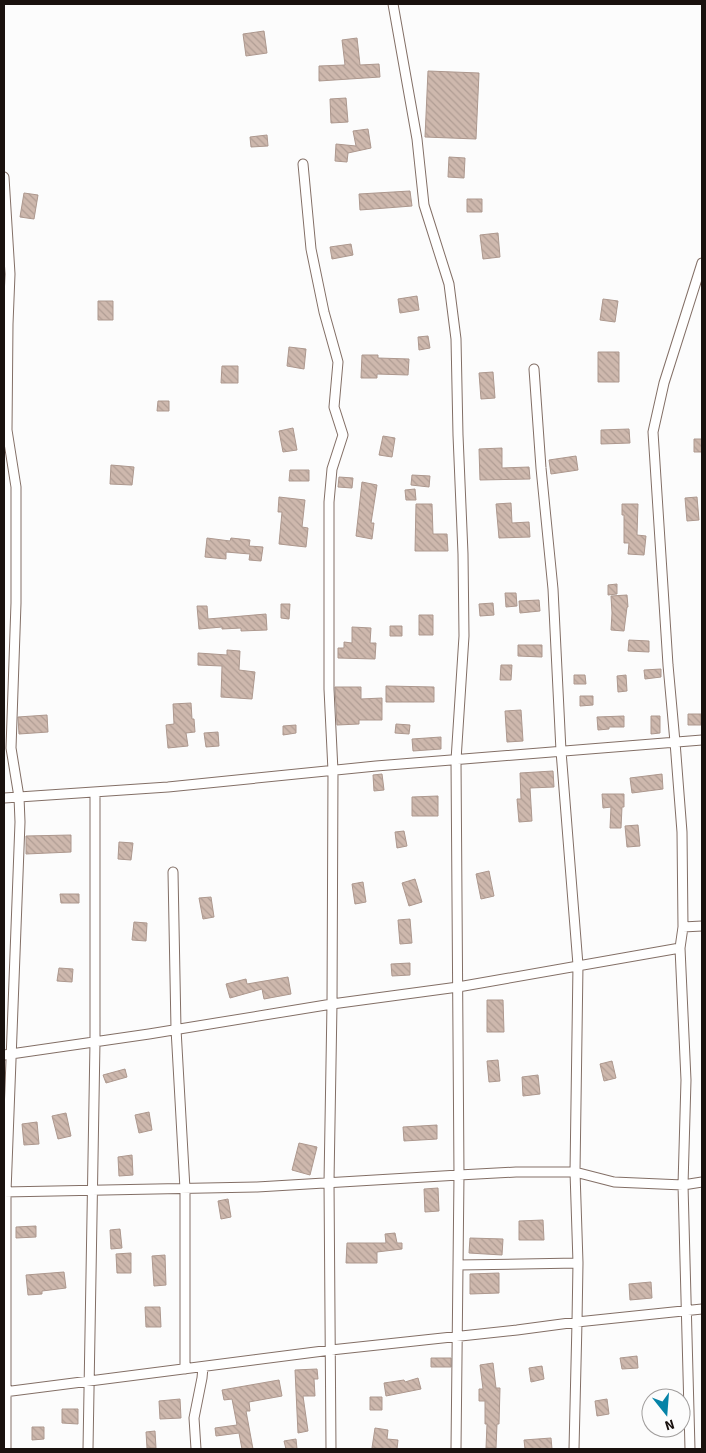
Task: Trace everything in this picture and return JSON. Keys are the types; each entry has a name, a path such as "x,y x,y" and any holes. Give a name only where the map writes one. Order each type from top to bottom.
{"street":[{"path":"393,4 418,139 424,205 449,284 456,339 464,636 456,760 459,1175 456,1449"},
{"path":"304,164 311,249 324,312 338,362 334,407 343,435 332,469 329,502 329,689 333,772 329,1182 331,1449"},
{"path":"4,178 10,274 7,430 16,487 16,603 11,748 19,797 20,822 8,1054 5,1192 4,1391 6,1449"},
{"path":"690,1449 683,1185 686,1080 680,948 683,927 682,832 676,742 668,665 653,432 664,383 702,263"},
{"path":"534,369 541,468 553,589 561,751 578,965 575,1172 578,1263 574,1449"},
{"path":"4,798 168,787 333,772 376,766 702,740"},
{"path":"88,1449 95,1042 95,792"},
{"path":"173,872 176,1029 185,1189 185,1369"},
{"path":"683,927 702,926"},
{"path":"8,1054 332,1004 458,987 680,948"},
{"path":"5,1192 257,1187 516,1172 575,1172 614,1182 683,1185 702,1182"},
{"path":"458,1265 578,1263"},
{"path":"4,1391 331,1350 702,1309"},
{"path":"196,1449 194,1418 203,1367"}],"building":[{"path":"264,31 267,53 246,56 243,34"},
{"path":"357,38 360,65 379,64 380,77 319,81 319,66 345,65 342,40"},
{"path":"428,71 479,73 476,139 425,137"},
{"path":"346,98 348,122 331,123 330,99"},
{"path":"368,129 371,148 348,153 347,162 335,161 336,144 356,146 353,131"},
{"path":"267,135 268,146 251,147 250,137"},
{"path":"449,157 465,158 464,178 448,177"},
{"path":"410,191 412,206 360,210 359,194"},
{"path":"24,193 38,195 34,219 20,217"},
{"path":"467,199 482,199 482,212 467,212"},
{"path":"498,233 500,257 483,259 480,235"},
{"path":"351,244 353,255 332,259 330,247"},
{"path":"417,296 419,310 400,313 398,299"},
{"path":"603,299 618,301 615,322 600,320"},
{"path":"98,301 113,301 113,320 98,320"},
{"path":"428,336 430,348 419,350 418,337"},
{"path":"289,347 306,349 304,369 287,366"},
{"path":"598,352 619,352 619,382 598,382"},
{"path":"362,355 378,355 378,358 409,359 408,375 377,374 377,378 361,378"},
{"path":"222,366 238,366 238,383 221,383"},
{"path":"493,372 495,398 481,399 479,373"},
{"path":"158,401 169,401 169,411 157,411"},
{"path":"293,428 297,450 283,452 279,431"},
{"path":"629,429 630,443 601,444 601,430"},
{"path":"383,436 395,438 392,457 379,455"},
{"path":"694,439 702,439 702,452 694,452"},
{"path":"502,448 502,468 529,467 530,479 480,480 479,449"},
{"path":"576,456 578,470 551,474 549,460"},
{"path":"111,465 134,467 132,485 110,484"},
{"path":"290,470 309,470 309,481 289,481"},
{"path":"412,475 430,476 429,487 411,485"},
{"path":"339,477 353,478 352,488 338,487"},
{"path":"362,482 377,485 371,523 374,523 372,539 356,536"},
{"path":"415,489 416,500 406,500 405,490"},
{"path":"279,497 305,500 302,527 308,528 306,547 279,544 282,512 278,512"},
{"path":"697,497 699,520 687,521 685,498"},
{"path":"511,503 512,523 529,522 530,537 499,538 496,504"},
{"path":"416,504 432,504 433,534 447,534 448,551 415,551"},
{"path":"622,504 638,504 637,535 646,536 644,555 628,554 629,543 624,543"},
{"path":"207,538 230,541 231,538 250,540 249,546 263,547 261,561 249,560 250,554 226,552 226,559 205,557"},
{"path":"617,584 617,594 608,595 608,585"},
{"path":"505,593 516,593 517,606 506,607"},
{"path":"627,595 628,607 624,631 611,630 611,596"},
{"path":"539,600 540,611 520,613 519,601"},
{"path":"493,603 494,615 480,616 479,604"},
{"path":"281,604 290,604 289,619 281,618"},
{"path":"197,606 207,606 208,619 266,614 267,630 241,631 241,628 222,629 222,627 199,629"},
{"path":"419,615 433,615 433,635 419,635"},
{"path":"390,626 402,626 402,636 390,636"},
{"path":"352,627 371,628 370,643 376,643 375,659 338,658 338,648 344,648 344,642 352,643"},
{"path":"629,640 649,641 649,652 628,651"},
{"path":"518,645 542,645 542,657 518,656"},
{"path":"227,650 240,651 239,670 255,672 252,699 221,697 222,666 198,665 198,653 227,655"},
{"path":"501,665 512,665 511,680 500,680"},
{"path":"661,669 661,677 645,679 644,670"},
{"path":"574,675 585,675 586,684 574,684"},
{"path":"626,675 627,691 618,692 617,676"},
{"path":"386,686 434,687 434,702 386,702"},
{"path":"335,687 361,687 361,699 382,698 382,720 359,720 359,724 337,725"},
{"path":"580,696 593,696 593,705 580,706"},
{"path":"191,703 195,732 186,733 188,746 168,748 166,725 174,724 173,704"},
{"path":"521,710 523,741 507,742 505,711"},
{"path":"688,714 701,714 701,725 688,725"},
{"path":"47,715 48,732 19,734 18,717"},
{"path":"624,716 624,727 609,727 609,729 598,730 597,717"},
{"path":"651,716 660,716 660,733 651,734"},
{"path":"396,724 410,725 409,734 395,733"},
{"path":"296,725 296,733 283,735 283,726"},
{"path":"218,732 219,746 206,747 204,733"},
{"path":"441,737 441,749 413,751 412,739"},
{"path":"553,771 554,787 530,788 532,821 519,822 517,799 521,799 520,773"},
{"path":"382,774 384,790 374,791 373,775"},
{"path":"662,774 663,789 632,793 630,778"},
{"path":"602,794 624,794 621,828 610,828 611,807 603,808"},
{"path":"438,796 438,816 412,816 412,797"},
{"path":"638,825 640,846 627,847 625,826"},
{"path":"404,831 407,846 397,848 395,832"},
{"path":"71,835 71,852 26,854 26,836"},
{"path":"119,842 133,843 131,860 118,859"},
{"path":"489,871 494,896 481,899 476,874"},
{"path":"415,879 422,902 409,906 402,883"},
{"path":"363,882 366,902 355,904 352,884"},
{"path":"60,894 79,894 79,903 61,903"},
{"path":"211,897 214,917 203,919 199,898"},
{"path":"410,919 412,943 400,944 398,920"},
{"path":"134,922 147,923 146,941 132,940"},
{"path":"410,963 410,975 392,976 391,964"},
{"path":"59,968 73,969 72,982 57,981"},
{"path":"288,977 291,994 264,999 262,989 230,998 226,984 246,979 247,984"},
{"path":"487,1000 503,1000 504,1032 487,1032"},
{"path":"498,1060 500,1081 489,1082 487,1061"},
{"path":"612,1061 616,1078 604,1081 600,1064"},
{"path":"125,1069 127,1077 106,1083 103,1075"},
{"path":"538,1075 540,1094 523,1096 522,1077"},
{"path":"149,1112 152,1130 139,1133 135,1115"},
{"path":"66,1113 71,1136 58,1139 52,1116"},
{"path":"37,1122 39,1144 24,1145 22,1124"},
{"path":"437,1125 437,1139 404,1141 403,1127"},
{"path":"299,1143 317,1147 310,1175 292,1170"},
{"path":"132,1155 133,1175 119,1176 118,1157"},
{"path":"438,1188 439,1211 425,1212 424,1189"},
{"path":"228,1199 231,1217 221,1219 218,1201"},
{"path":"543,1220 544,1240 519,1240 519,1221"},
{"path":"36,1226 36,1237 16,1238 16,1227"},
{"path":"120,1229 122,1248 111,1249 110,1230"},
{"path":"395,1233 397,1243 402,1243 402,1249 377,1252 377,1263 346,1263 347,1243 386,1243 385,1234"},
{"path":"470,1238 503,1239 502,1255 469,1253"},
{"path":"131,1253 131,1273 117,1273 116,1254"},
{"path":"165,1255 166,1285 154,1286 152,1256"},
{"path":"64,1272 66,1288 42,1291 42,1294 28,1295 26,1275"},
{"path":"499,1273 499,1293 470,1294 470,1274"},
{"path":"651,1282 652,1298 630,1300 629,1284"},
{"path":"145,1307 160,1307 161,1327 146,1327"},
{"path":"637,1356 638,1368 622,1369 620,1358"},
{"path":"431,1358 451,1358 451,1367 431,1367"},
{"path":"493,1363 496,1388 500,1388 499,1424 497,1424 496,1448 486,1448 487,1424 485,1424 485,1401 479,1401 479,1389 483,1389 480,1365"},
{"path":"542,1366 544,1379 531,1382 529,1368"},
{"path":"317,1369 318,1379 314,1379 315,1396 303,1396 308,1431 298,1433 295,1370"},
{"path":"418,1378 421,1389 386,1396 384,1383 404,1380 405,1382"},
{"path":"279,1380 282,1396 249,1402 250,1411 246,1411 253,1449 242,1449 239,1433 216,1436 215,1428 237,1425 232,1399 224,1400 222,1390"},
{"path":"370,1397 382,1397 382,1410 370,1410"},
{"path":"180,1399 181,1418 160,1419 159,1401"},
{"path":"607,1399 609,1414 597,1416 595,1401"},
{"path":"62,1409 78,1409 78,1424 62,1423"},
{"path":"32,1427 44,1427 44,1439 32,1440"},
{"path":"375,1428 388,1430 387,1439 398,1440 397,1449 372,1448"},
{"path":"155,1431 156,1448 147,1448 146,1432"},
{"path":"551,1438 552,1449 525,1449 524,1440"},
{"path":"296,1439 297,1449 286,1449 284,1441"}]}
